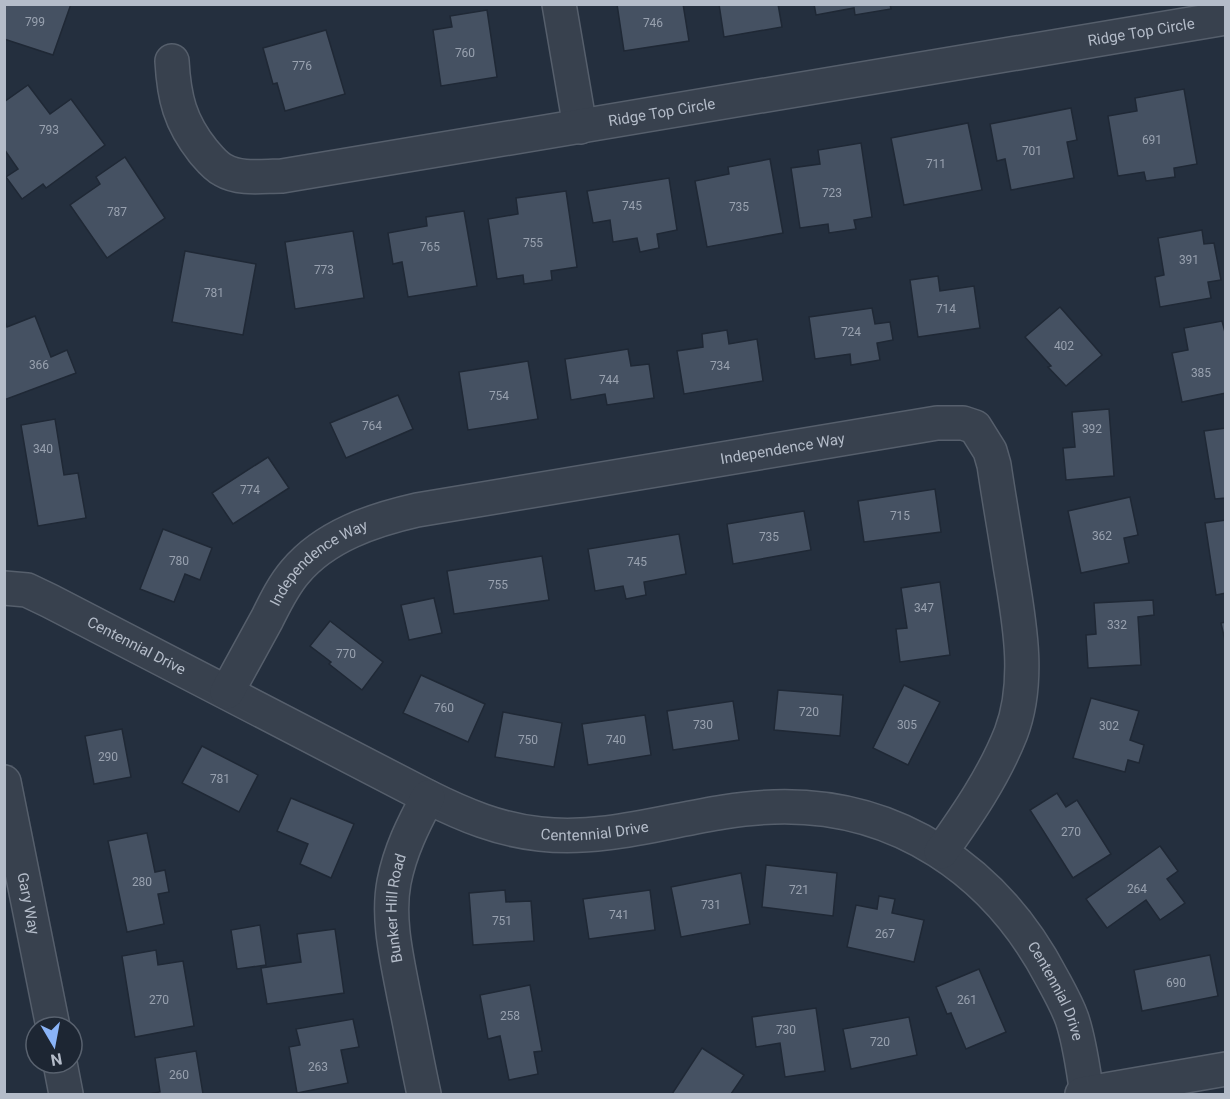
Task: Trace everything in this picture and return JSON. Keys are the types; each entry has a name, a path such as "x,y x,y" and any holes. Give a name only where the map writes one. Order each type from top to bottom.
{"street":[{"path":"559,4 580,127"},
{"name":"Ridge Top Circle","path":"172,61 173,86 180,111 189,133 211,161 224,171 247,177 282,176 1226,18"},
{"name":"Independence Way","path":"227,692 295,572 328,544 376,521 429,508 901,429 937,423 963,423 975,427 984,439 994,465 1016,602 1022,680 1012,731 1000,757 973,806 941,852"},
{"name":"Centennial Drive","path":"4,588 27,590 50,601 428,797 496,826 540,835 564,836 608,832 756,808 776,807 817,809 873,820 909,834 941,852 968,872 1007,911 1040,956 1071,1017 1078,1039 1086,1094"},
{"name":"Gary Way","path":"4,782 50,1015"},
{"name":"Bunker Hill Road","path":"424,1095 399,967 392,912 394,884 400,857 428,797"},
{"path":"1086,1094 1226,1069"},
{"path":"62,1075 66,1095"}],"building":[{"path":"4,4 71,4 53,55 4,39"},
{"path":"617,4 683,4 689,41 624,51"},
{"path":"719,4 778,4 782,27 724,37"},
{"path":"814,4 890,4 891,9 855,15 854,8 816,15"},
{"path":"487,10 497,77 441,86 433,30 452,27 450,16"},
{"path":"326,30 345,94 285,111 277,83 273,84 263,48"},
{"path":"28,85 50,114 71,99 105,145 46,188 43,184 22,199 6,177 18,169 4,149 4,102"},
{"path":"1184,89 1197,164 1174,168 1175,177 1146,181 1144,172 1118,176 1108,116 1137,111 1135,98"},
{"path":"1071,108 1077,140 1067,142 1074,178 1011,190 1005,159 997,161 990,124"},
{"path":"968,123 982,190 904,205 891,138"},
{"path":"861,143 872,217 854,220 856,229 829,233 828,224 800,228 791,168 820,164 818,150"},
{"path":"125,157 165,218 107,258 70,205 100,184 96,177"},
{"path":"770,159 783,233 707,247 695,181 729,174 728,167"},
{"path":"669,178 677,230 657,234 659,248 640,252 637,238 613,242 610,220 593,223 587,191"},
{"path":"566,191 577,267 551,271 552,280 524,284 523,275 497,279 488,219 518,214 516,198"},
{"path":"464,211 477,286 408,297 402,262 393,264 388,233 427,226 426,217"},
{"path":"1202,230 1204,244 1214,243 1221,280 1208,282 1211,298 1160,307 1155,277 1164,275 1158,238"},
{"path":"353,231 364,298 295,309 285,242"},
{"path":"185,251 256,264 243,335 172,322"},
{"path":"938,276 940,291 974,286 980,328 918,337 910,280"},
{"path":"1060,307 1102,355 1066,386 1025,337"},
{"path":"872,308 875,324 890,322 893,340 877,343 880,360 851,365 850,354 815,359 809,317"},
{"path":"35,316 51,357 67,350 76,373 4,400 4,319 7,327"},
{"path":"1222,321 1226,336 1226,393 1182,402 1172,353 1188,350 1184,328"},
{"path":"727,330 729,344 757,339 763,381 684,394 677,351 703,347 702,334"},
{"path":"628,349 631,366 649,364 654,398 607,405 605,394 571,400 565,359"},
{"path":"528,361 538,419 468,430 459,372"},
{"path":"398,395 413,429 346,458 330,423"},
{"path":"1109,409 1114,476 1066,480 1063,448 1075,447 1072,412"},
{"path":"55,419 64,475 78,473 86,518 38,526 21,425"},
{"path":"1226,428 1226,498 1215,499 1204,431"},
{"path":"268,457 289,488 233,524 212,493"},
{"path":"935,489 941,532 864,542 858,501"},
{"path":"1130,497 1138,535 1124,538 1129,563 1081,573 1068,511"},
{"path":"804,511 811,550 733,564 727,524"},
{"path":"1226,520 1226,593 1216,595 1205,523"},
{"path":"163,529 212,548 200,580 185,574 174,602 140,589"},
{"path":"679,534 686,574 644,582 646,595 626,599 623,586 595,591 588,549"},
{"path":"542,556 549,600 454,614 447,571"},
{"path":"940,582 950,655 900,662 896,629 907,628 901,588"},
{"path":"434,598 442,633 409,640 401,605"},
{"path":"1153,600 1154,615 1138,617 1141,665 1088,668 1086,635 1096,634 1094,603"},
{"path":"330,621 383,662 362,690 310,646"},
{"path":"1226,622 1226,645 1221,623"},
{"path":"421,675 485,704 468,742 403,713"},
{"path":"904,685 940,702 908,765 873,748"},
{"path":"778,690 843,695 840,736 774,730"},
{"path":"1091,698 1139,711 1130,740 1144,745 1139,763 1128,760 1125,772 1073,758"},
{"path":"733,701 739,740 673,750 667,711"},
{"path":"503,712 562,723 554,767 495,757"},
{"path":"645,715 651,755 588,765 582,724"},
{"path":"122,729 131,777 94,784 85,736"},
{"path":"202,746 258,775 239,812 182,783"},
{"path":"1057,793 1066,807 1077,800 1111,854 1073,878 1030,810"},
{"path":"291,798 354,824 331,878 300,864 308,844 277,831"},
{"path":"147,833 155,872 165,870 169,892 158,894 164,924 127,932 108,841"},
{"path":"1160,846 1178,871 1167,879 1185,903 1160,920 1146,900 1107,928 1086,899"},
{"path":"766,865 837,873 833,916 762,907"},
{"path":"741,873 750,924 681,937 671,887"},
{"path":"505,890 506,902 531,901 534,941 473,945 469,893"},
{"path":"650,890 655,930 589,939 583,899"},
{"path":"879,896 895,899 892,913 924,920 914,962 847,947 856,905 877,909"},
{"path":"260,925 266,965 237,969 231,930"},
{"path":"335,929 344,993 267,1004 261,968 301,962 297,934"},
{"path":"156,950 158,965 183,961 194,1026 135,1037 122,956"},
{"path":"1210,955 1218,996 1142,1011 1134,970"},
{"path":"979,969 1006,1032 966,1049 951,1013 947,1014 936,987"},
{"path":"530,985 542,1051 534,1052 538,1074 509,1080 500,1036 488,1039 480,995"},
{"path":"816,1008 825,1071 785,1077 780,1043 756,1047 752,1017"},
{"path":"909,1017 917,1055 851,1069 843,1029"},
{"path":"353,1019 359,1047 341,1050 348,1083 297,1093 289,1047 300,1045 296,1029"},
{"path":"702,1048 744,1075 731,1094 672,1094"},
{"path":"196,1051 203,1094 148,1094 160,1092 155,1058"}]}
